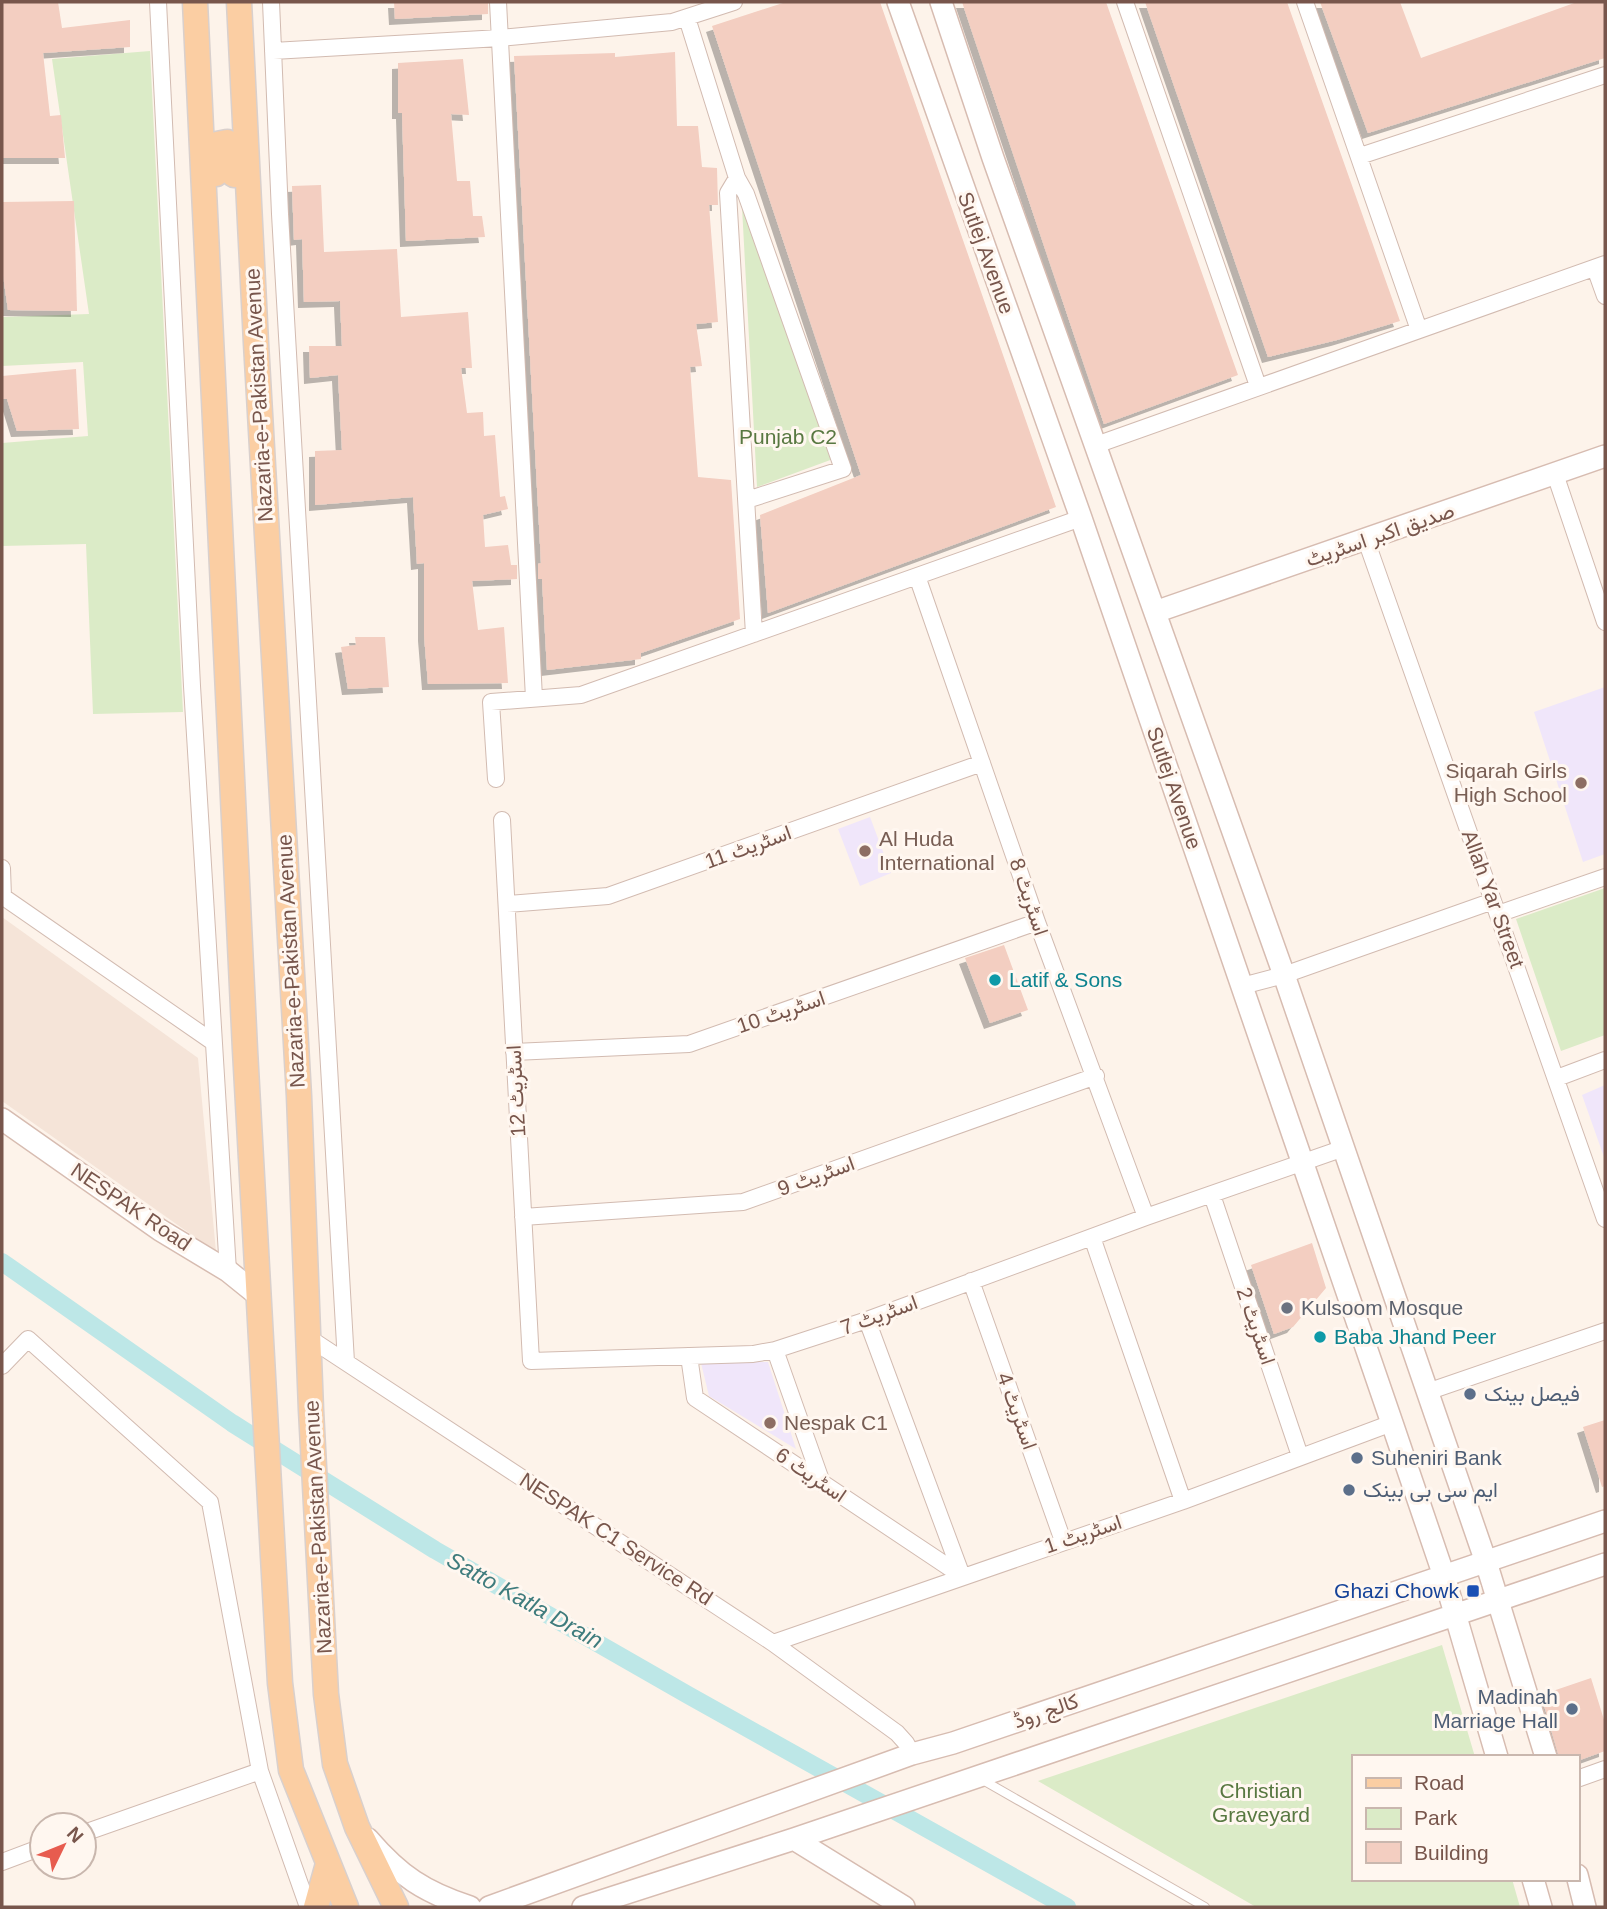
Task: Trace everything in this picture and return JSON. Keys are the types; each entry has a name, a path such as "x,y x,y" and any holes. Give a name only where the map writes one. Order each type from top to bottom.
{"main road":[{"path":"195,2 280,1683 291,1770 346,1907"},
{"path":"206,2 211,97 214,105 222,111 229,107 233,89 228,2"},
{"name":"Nazaria-e-Pakistan Avenue","path":"239,2 299,1096 317,1539 327,1694 335,1764 357,1827 396,1907"},
{"path":"211,358 222,333 215,150 217,144 223,141 232,147 241,326 256,343"},
{"path":"316,1907 328,1864"}],"street":[{"path":"158,2 212,1042 220,1120 228,1271"},
{"path":"271,2 281,228 346,1362"},
{"path":"498,2 534,698"},
{"path":"273,51 500,38 672,22 734,2"},
{"name":"Sutlej Avenue","path":"898,2 1081,518 1392,1423 1444,1576 1496,1755"},
{"name":"Sutlej Avenue","path":"941,2 993,158 1344,1148 1499,1600 1545,1755"},
{"path":"1125,2 1258,386"},
{"path":"1305,2 1419,330"},
{"path":"687,18 737,177 751,207 843,469 747,500"},
{"path":"1360,156 1605,75"},
{"path":"956,168 993,158"},
{"path":"737,177 729,193 754,634"},
{"path":"1096,445 1600,266 1605,296"},
{"name":"صدیق اکبر اسٹریٹ","path":"1155,612 1605,456"},
{"path":"1555,474 1605,622"},
{"path":"496,779 491,702 581,695 1081,518"},
{"name":"Allah Yar Street","path":"1366,540 1558,1079 1605,1219"},
{"name":"اسٹریٹ 8","path":"917,576 1037,922 1146,1217"},
{"name":"اسٹریٹ 11","path":"507,904 608,897 982,763"},
{"name":"اسٹریٹ 12","path":"502,820 531,1361"},
{"path":"2,868 3,897 212,1042"},
{"path":"1242,986 1496,907 1605,877"},
{"name":"اسٹریٹ 10","path":"514,1052 688,1044 1037,922"},
{"path":"1558,1079 1605,1060"},
{"name":"اسٹریٹ 9","path":"523,1216 743,1202 1096,1076"},
{"name":"NESPAK Road","path":"2,1119 160,1230 228,1271 259,1297"},
{"name":"اسٹریٹ 7","path":"531,1361 752,1354 775,1350 867,1320 1146,1217 1344,1148"},
{"name":"اسٹریٹ 2","path":"1212,1195 1300,1457"},
{"path":"1092,1237 1183,1501"},
{"name":"اسٹریٹ 4","path":"971,1281 1063,1541"},
{"path":"867,1320 962,1576"},
{"path":"1427,1392 1605,1331"},
{"name":"NESPAK C1 Service Rd","path":"309,1338 773,1643 897,1733 909,1748"},
{"path":"2,1366 28,1339 210,1502 260,1771 309,1907"},
{"path":"775,1350 822,1483"},
{"name":"اسٹریٹ 6","path":"690,1356 695,1398 962,1576"},
{"name":"اسٹریٹ 1","path":"773,1643 1183,1501 1392,1423"},
{"name":"کالج روڈ","path":"489,1907 773,1803 909,1748 953,1743 1605,1521"},
{"name":"کالج روڈ","path":"583,1907 802,1837 1605,1563"},
{"path":"1579,1778 1605,1769"},
{"path":"98,1828 260,1771"},
{"path":"357,1827 393,1867 439,1897 470,1907"},
{"path":"802,1837 904,1907"},
{"path":"2,1861 28,1852"},
{"path":"1534,1881 1541,1907"},
{"path":"1579,1881 1586,1907"}],"lane":[{"path":"975,1776 1206,1907"}],"shaded area":[{"name":"Siqarah Girls High School","path":"1605,687 1605,854 1583,862 1534,712"},
{"name":"Al Huda International","path":"870,817 891,873 860,886 838,829"},
{"path":"2,917 198,1058 216,1252 2,1101"},
{"path":"1605,1085 1605,1157 1604,1157 1582,1095"},
{"name":"Nespak C1","path":"768,1362 796,1449 709,1396 701,1363"}],"green space":[{"path":"150,51 183,712 93,714 86,544 2,546 2,443 88,436 83,362 2,366 2,317 89,314 52,59"},
{"name":"Punjab C2","path":"742,207 833,459 757,487"},
{"path":"1605,888 1605,1035 1561,1051 1516,919"},
{"name":"Christian Graveyard","path":"1442,1645 1474,1755 1352,1755 1352,1881 1513,1881 1520,1907 1256,1907 1038,1781"}],"building":[{"path":"2,2 58,2 62,28 130,20 130,47 43,53 50,116 61,115 65,158 2,158"},
{"path":"394,2 488,2 488,14 395,19"},
{"path":"786,2 880,2 1056,507 768,613 760,515 861,475 712,26"},
{"path":"962,2 1106,2 1238,375 1104,424"},
{"path":"1145,2 1287,2 1400,321 1268,357"},
{"path":"1320,2 1400,2 1421,58 1577,2 1605,2 1605,58 1368,133"},
{"path":"675,52 677,126 698,126 702,167 717,168 718,205 709,205 718,322 696,324 702,366 690,367 698,477 731,480 740,619 641,653 641,659 547,670 542,579 538,579 538,564 541,563 514,56 615,53 615,57"},
{"path":"463,59 469,115 451,114 457,181 470,181 473,216 482,216 485,237 406,241 402,113 398,113 398,63"},
{"path":"321,185 324,252 397,249 401,317 468,312 472,368 461,368 467,413 483,412 484,436 495,435 500,497 505,496 508,509 483,515 485,547 508,545 511,565 517,565 517,579 472,581 478,630 504,627 508,683 428,684 424,635 424,563 417,564 413,497 315,505 315,451 342,450 338,375 310,378 309,346 342,346 340,301 304,302 302,239 294,240 292,186"},
{"path":"74,201 77,311 8,310 2,268 2,202"},
{"path":"76,369 79,429 17,431 7,399 2,399 2,376"},
{"path":"355,637 385,637 389,687 348,689 341,647 356,645"},
{"name":"Latif & Sons","path":"1004,945 1028,1010 990,1023 965,958"},
{"name":"Kulsoom Mosque","path":"1312,1243 1326,1288 1293,1327 1274,1334 1251,1265"},
{"path":"1605,1420 1605,1486 1602,1487 1583,1427"},
{"name":"Madinah Marriage Hall","path":"1591,1678 1605,1723 1605,1751 1579,1760 1579,1755 1558,1755 1541,1695"}],"waterway":[{"name":"Satto Katla Drain","path":"2,1262 232,1423 435,1550 1067,1907"}],"place":[{"name":"Siqarah Girls High School","path":"1581,783"},
{"name":"Al Huda International","path":"865,851"},
{"name":"Latif & Sons","path":"995,980"},
{"name":"Kulsoom Mosque","path":"1287,1308"},
{"name":"Baba Jhand Peer","path":"1320,1337"},
{"name":"فیصل بینک","path":"1470,1394"},
{"name":"Nespak C1","path":"770,1423"},
{"name":"Suheniri Bank","path":"1357,1458"},
{"name":"ایم سی بی بینک","path":"1349,1490"},
{"name":"Ghazi Chowk","path":"1473,1591"},
{"name":"Madinah Marriage Hall","path":"1572,1709"}]}
